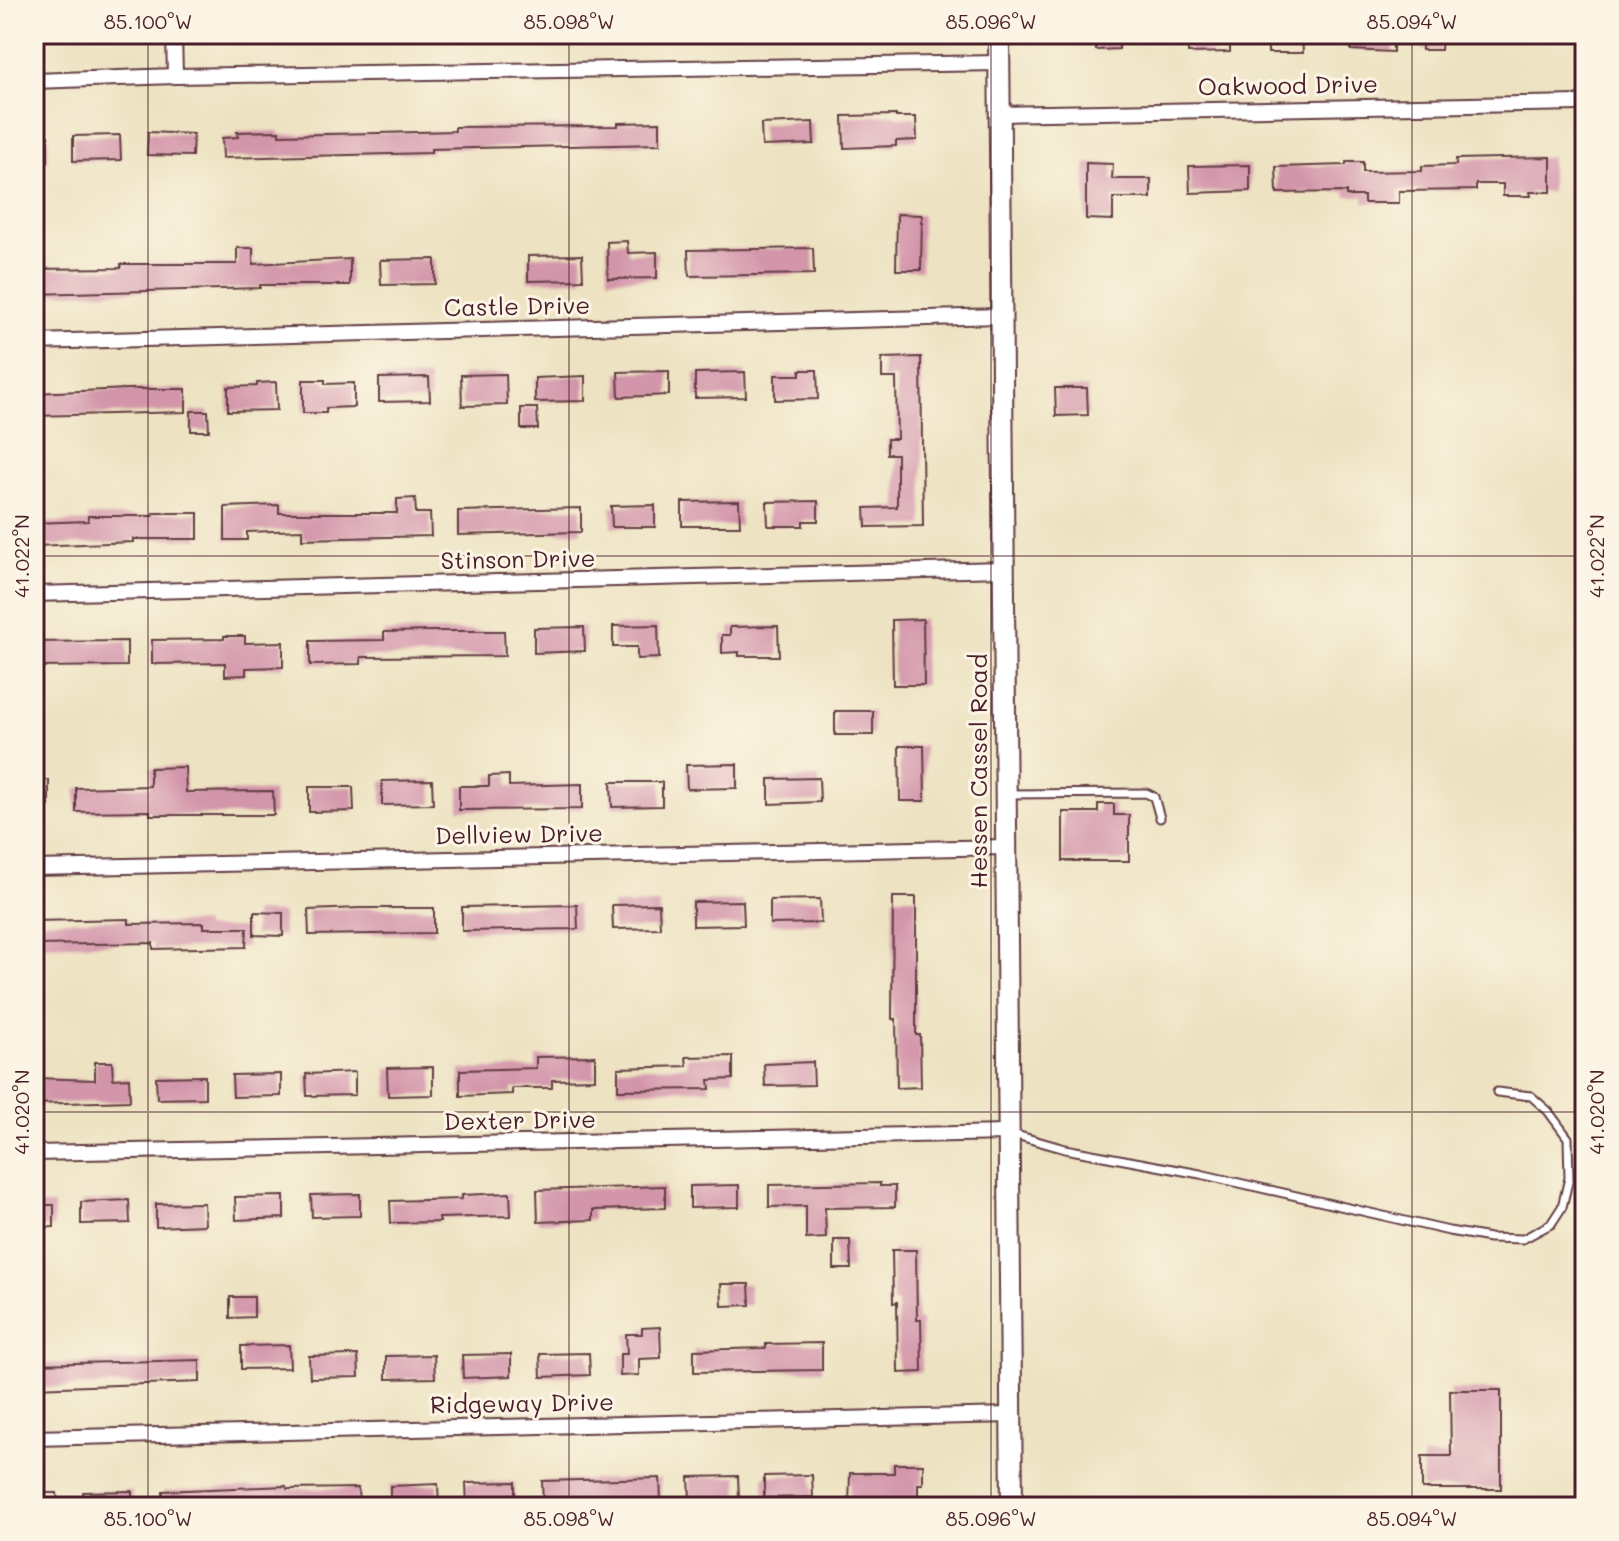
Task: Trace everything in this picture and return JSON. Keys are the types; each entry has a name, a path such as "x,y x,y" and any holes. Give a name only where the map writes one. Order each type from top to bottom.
{"main road":[{"name":"Hessen Cassel Road","path":"999,34 1012,1507"}],"street":[{"path":"174,34 175,76"},
{"path":"34,81 999,63"},
{"name":"Oakwood Drive","path":"999,114 1579,103"},
{"name":"Castle Drive","path":"34,342 1001,316"},
{"name":"Stinson Drive","path":"34,594 1003,569"},
{"name":"Dellview Drive","path":"34,868 1006,847"},
{"name":"Dexter Drive","path":"34,1153 1007,1133"},
{"name":"Ridgeway Drive","path":"34,1438 1012,1415"}],"lane":[{"path":"1006,794 1146,793 1154,797 1160,818"},
{"path":"1007,1133 1065,1149 1200,1174 1392,1220 1490,1238 1523,1239 1551,1224 1562,1207 1569,1178 1568,1138 1548,1111 1531,1096 1497,1092"}],"building":[{"path":"1096,34 1119,34 1119,49 1096,50"},
{"path":"1188,34 1230,34 1230,52 1188,53"},
{"path":"1268,34 1302,34 1303,53 1268,53"},
{"path":"1350,34 1393,34 1393,52 1351,50"},
{"path":"1422,34 1442,34 1441,50 1422,50"},
{"path":"843,116 916,117 917,140 896,141 896,146 844,148"},
{"path":"660,122 660,144 223,158 222,138 238,137 237,132 279,131 279,135 379,133 455,131 455,127 618,126 618,123"},
{"path":"813,122 814,144 762,146 761,124"},
{"path":"148,132 193,134 192,156 147,155"},
{"path":"120,135 121,160 73,161 73,136"},
{"path":"34,136 48,136 48,162 34,162"},
{"path":"1551,157 1551,192 1530,192 1531,196 1503,196 1503,184 1476,184 1476,190 1399,191 1399,203 1364,203 1364,196 1346,196 1346,192 1277,193 1276,167 1363,162 1363,172 1422,171 1422,166 1456,165 1456,159"},
{"path":"1086,163 1113,164 1112,179 1151,179 1151,198 1113,198 1113,220 1086,219"},
{"path":"1250,165 1250,191 1190,193 1189,166"},
{"path":"897,214 922,215 921,270 896,270"},
{"path":"627,241 628,253 657,252 657,278 608,279 607,242"},
{"path":"237,248 253,248 253,264 350,259 350,285 260,285 260,288 34,294 34,269 121,268 121,264 237,264"},
{"path":"813,248 814,274 689,276 688,250"},
{"path":"582,255 583,280 528,281 528,256"},
{"path":"435,259 435,284 381,285 380,260"},
{"path":"921,357 923,526 866,527 865,508 897,507 897,454 887,454 887,439 897,439 896,378 882,378 882,358"},
{"path":"800,370 817,370 818,399 775,400 775,375 800,375"},
{"path":"669,371 669,395 619,397 618,372"},
{"path":"745,372 746,397 695,398 695,373"},
{"path":"506,374 507,405 462,406 461,375"},
{"path":"585,376 585,401 535,402 535,378"},
{"path":"429,377 430,401 379,402 379,378"},
{"path":"303,380 325,380 325,384 354,383 354,407 326,408 326,413 303,413"},
{"path":"276,382 277,410 228,411 228,387"},
{"path":"1055,388 1087,388 1088,415 1056,416"},
{"path":"186,389 186,412 34,416 34,393"},
{"path":"521,408 537,408 538,429 521,429"},
{"path":"191,411 208,411 209,431 191,431"},
{"path":"415,498 416,513 430,513 431,536 302,539 302,530 247,532 247,540 225,540 225,507 279,505 279,513 397,513 397,499"},
{"path":"739,501 740,526 682,526 682,502"},
{"path":"818,501 818,521 803,521 803,526 768,526 767,502"},
{"path":"655,505 655,527 612,527 611,506"},
{"path":"581,508 581,532 458,535 458,511"},
{"path":"153,513 198,513 198,539 133,539 133,542 34,546 34,523 88,521 88,516 153,516"},
{"path":"923,619 924,685 893,685 892,620"},
{"path":"658,625 659,658 637,659 637,647 613,647 613,626"},
{"path":"778,626 779,656 722,653 722,635 730,635 730,627"},
{"path":"584,627 585,651 534,653 534,628"},
{"path":"504,631 505,656 361,657 361,664 310,665 310,641 384,640 384,632"},
{"path":"224,636 245,636 245,643 283,642 283,667 246,668 246,675 225,676 225,663 152,664 152,640 224,639"},
{"path":"127,641 127,666 34,667 34,642"},
{"path":"835,711 873,711 873,735 835,735"},
{"path":"899,746 924,746 925,801 900,801"},
{"path":"737,764 737,788 687,789 686,765"},
{"path":"185,767 186,792 273,791 274,815 76,812 76,788 150,786 150,768"},
{"path":"509,775 509,786 582,784 582,809 459,810 459,786 489,786 489,776"},
{"path":"819,778 820,802 769,804 769,779"},
{"path":"34,780 49,780 49,806 34,806"},
{"path":"432,780 433,804 382,805 382,781"},
{"path":"611,782 662,782 662,806 612,807"},
{"path":"309,787 353,787 354,811 309,812"},
{"path":"1098,804 1114,804 1114,815 1129,815 1129,861 1063,861 1063,812 1098,812"},
{"path":"893,897 916,897 916,1035 920,1035 921,1087 897,1088 896,1019 892,1019"},
{"path":"820,899 821,923 770,924 770,900"},
{"path":"743,901 744,925 693,926 693,902"},
{"path":"659,904 660,928 613,929 612,905"},
{"path":"577,905 578,929 462,931 462,907"},
{"path":"434,908 434,933 309,935 308,910"},
{"path":"254,912 283,913 283,936 254,935"},
{"path":"129,919 129,924 204,923 204,928 247,928 246,947 153,949 153,943 34,945 34,921"},
{"path":"595,1056 595,1079 552,1080 552,1088 512,1088 512,1094 460,1096 460,1070 536,1068 536,1057"},
{"path":"733,1056 733,1079 709,1080 710,1089 618,1090 618,1068 687,1066 686,1057"},
{"path":"95,1062 112,1062 113,1079 129,1078 130,1101 34,1104 34,1078 95,1080"},
{"path":"813,1062 814,1085 765,1086 764,1064"},
{"path":"433,1067 433,1095 388,1096 387,1068"},
{"path":"355,1072 355,1095 307,1096 306,1074"},
{"path":"281,1074 281,1096 233,1097 232,1075"},
{"path":"205,1076 205,1098 157,1099 156,1077"},
{"path":"880,1183 880,1186 895,1186 895,1207 825,1208 826,1238 806,1239 806,1206 769,1207 769,1185"},
{"path":"739,1185 739,1207 690,1208 690,1186"},
{"path":"665,1186 665,1208 593,1210 593,1220 538,1222 537,1190"},
{"path":"510,1193 511,1216 391,1223 390,1201 462,1199 462,1195"},
{"path":"360,1194 360,1216 312,1217 311,1195"},
{"path":"284,1196 284,1218 236,1220 235,1197"},
{"path":"129,1200 130,1223 81,1224 81,1202"},
{"path":"204,1203 205,1225 156,1227 156,1204"},
{"path":"34,1205 54,1205 54,1227 34,1228"},
{"path":"834,1240 850,1240 851,1269 834,1269"},
{"path":"892,1250 916,1250 917,1320 921,1320 922,1372 898,1373 897,1302 893,1303"},
{"path":"721,1284 749,1284 750,1305 722,1306"},
{"path":"230,1297 254,1297 254,1317 230,1318"},
{"path":"660,1327 661,1358 639,1359 639,1375 620,1376 620,1354 627,1354 626,1334 642,1334 642,1328"},
{"path":"822,1343 822,1370 694,1372 694,1350"},
{"path":"289,1345 290,1368 241,1369 241,1346"},
{"path":"589,1353 590,1375 541,1377 540,1354"},
{"path":"511,1354 511,1376 463,1378 462,1355"},
{"path":"358,1355 359,1377 310,1378 309,1356"},
{"path":"434,1355 435,1378 386,1379 386,1356"},
{"path":"200,1360 200,1382 34,1388 34,1364"},
{"path":"1450,1390 1501,1390 1501,1489 1422,1489 1422,1456 1451,1456"},
{"path":"894,1464 923,1464 923,1484 918,1484 918,1507 849,1507 850,1473 894,1473"},
{"path":"812,1475 813,1497 764,1498 764,1476"},
{"path":"738,1476 739,1498 690,1500 689,1477"},
{"path":"660,1478 661,1500 543,1503 542,1481"},
{"path":"515,1482 515,1505 467,1506 466,1483"},
{"path":"438,1484 439,1507 390,1507 390,1486"},
{"path":"286,1486 287,1489 358,1488 359,1507 163,1507 163,1491"},
{"path":"132,1491 132,1507 84,1507 83,1492"},
{"path":"34,1493 57,1493 58,1507 34,1507"}]}
